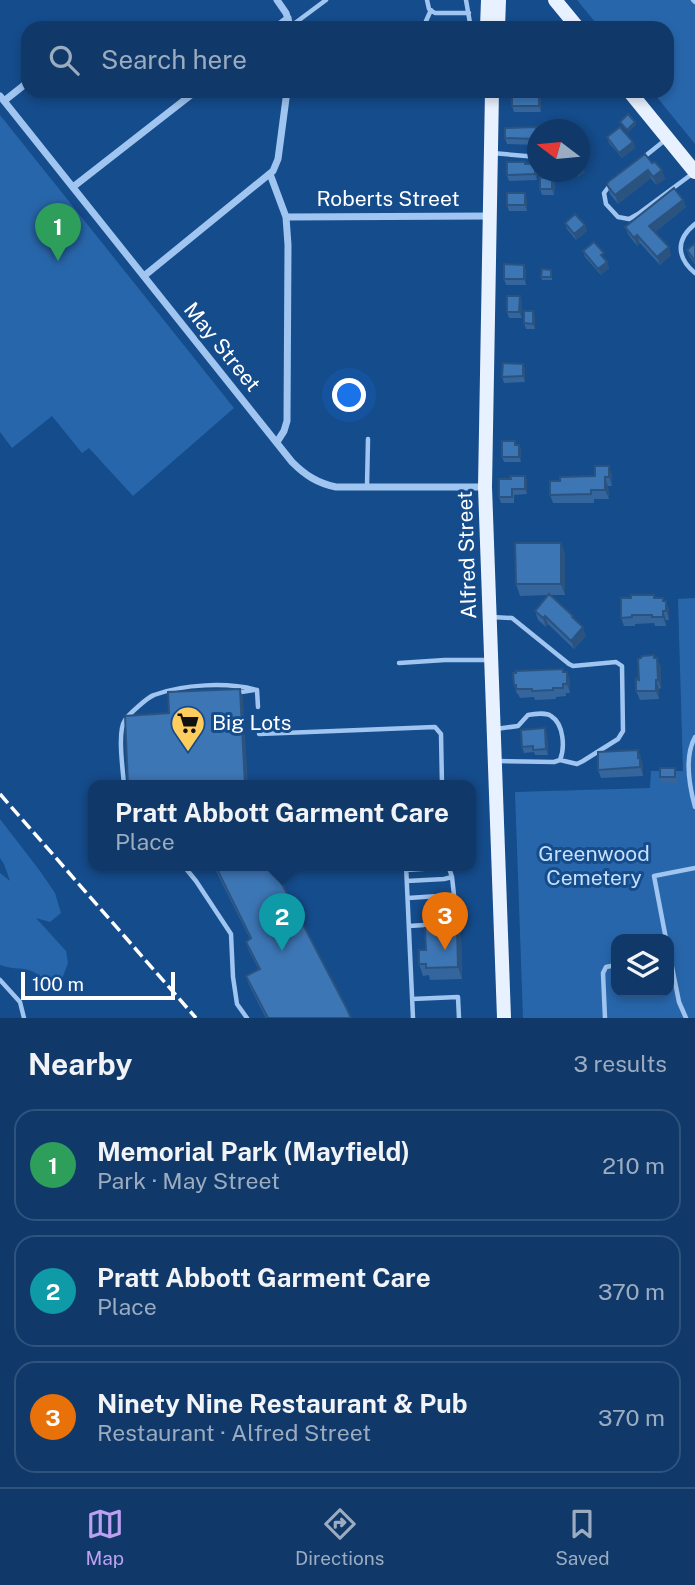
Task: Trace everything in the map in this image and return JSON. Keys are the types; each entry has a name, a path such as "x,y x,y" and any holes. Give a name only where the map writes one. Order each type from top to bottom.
{"main road":[{"path":"487,21 488,0"},
{"path":"498,21 499,0"},
{"path":"555,0 572,21"},
{"name":"Alfred Street","path":"492,98 485,487 504,1018"},
{"path":"635,98 695,172"}],"street":[{"path":"277,0 288,21"},
{"path":"2,99 21,87"},
{"path":"73,187 186,98"},
{"path":"144,276 276,167 285,98"},
{"name":"May Street","path":"2,99 298,468 316,481 336,487 485,487"},
{"name":"Roberts Street","path":"270,174 286,217 288,245 286,421 284,431 276,442"},
{"name":"Roberts Street","path":"286,217 490,216"}],"lane":[{"path":"294,21 326,0"},
{"path":"427,0 429,9 435,13 469,13"},
{"path":"466,0 470,21"},
{"path":"426,21 431,10"},
{"path":"641,160 667,138"},
{"path":"491,153 527,156"},
{"path":"618,179 607,188 604,198 618,217 629,219 695,172"},
{"path":"695,224 681,240 681,253 695,273"},
{"path":"367,487 368,439"},
{"path":"490,617 512,618 573,666 617,662 622,666 623,731 618,739 583,761 573,764 560,760 495,761"},
{"path":"399,663 492,660"},
{"path":"124,780 121,734 124,720 152,695 178,688 227,686 257,690"},
{"path":"231,694 257,690"},
{"path":"257,690 258,707"},
{"path":"169,692 178,696"},
{"path":"494,729 518,726 528,715 549,715 561,730 563,752 560,760"},
{"path":"259,734 435,727 441,734 442,780"},
{"path":"695,737 690,751 689,768 695,807"},
{"path":"665,934 654,876 695,868"},
{"path":"188,871 230,934 237,1004 247,1018"},
{"path":"406,871 413,1018"},
{"path":"409,926 455,923 453,871"},
{"path":"407,881 452,877"},
{"path":"408,898 454,895"},
{"path":"605,1018 603,973 611,966"},
{"path":"0,980 20,1002 24,1018"},
{"path":"674,985 685,1018"},
{"path":"412,999 458,997 459,1018"}],"green space":[{"path":"577,0 695,0 695,144 658,98 674,98 674,21 594,21"},
{"path":"0,115 234,408 133,496 89,448 82,453 52,416 12,448 0,432"},
{"name":"Greenwood Cemetery","path":"695,598 695,1018 523,1018 515,792 650,788 651,771 683,771 678,599"},
{"path":"0,819 55,893 61,913 50,922 36,918 66,951 68,963 62,979 48,983 35,972 0,965 0,873 10,881 0,858"}],"building":[{"path":"512,98 539,98 539,106 512,106"},
{"path":"628,114 635,122 627,130 620,122"},
{"path":"527,127 527,139 505,138 505,128"},
{"path":"620,127 633,142 619,153 607,137"},
{"path":"645,154 662,170 653,177 648,170 615,195 607,185 608,182"},
{"path":"507,162 527,164 527,174 507,175"},
{"path":"540,182 552,182 552,189 540,189"},
{"path":"674,188 683,200 649,226 669,247 657,257 637,235 634,238 625,227"},
{"path":"507,193 525,193 525,205 507,205"},
{"path":"575,214 585,225 574,234 565,223"},
{"path":"594,242 604,253 601,255 607,262 598,269 583,251"},
{"path":"695,243 695,261 687,250"},
{"path":"504,264 524,265 524,279 504,279"},
{"path":"542,269 551,270 551,277 541,277"},
{"path":"507,296 520,296 519,312 507,312"},
{"path":"524,311 533,311 533,324 524,323"},
{"path":"503,363 523,364 523,376 502,377"},
{"path":"502,441 515,441 515,445 519,445 519,457 502,457"},
{"path":"595,466 609,466 609,477 605,477 605,490 591,490 591,494 550,495 550,481 560,481 560,477 595,476"},
{"path":"510,476 525,476 525,489 512,489 512,497 499,497 499,479 511,479"},
{"path":"515,543 561,543 561,584 516,584"},
{"path":"549,594 583,627 571,641 545,616 543,618 535,611"},
{"path":"631,595 654,595 654,598 663,598 663,601 666,601 666,611 663,611 663,617 632,615 621,618 621,598 631,598"},
{"path":"654,655 654,658 657,658 656,691 636,691 636,679 639,680 638,659"},
{"path":"563,669 563,672 567,672 567,684 563,684 563,688 532,691 516,689 514,685 513,673 516,671"},
{"name":"Big Lots","path":"240,689 245,780 128,780 125,716 169,713 168,692"},
{"path":"545,728 546,749 522,747 521,730"},
{"path":"638,750 640,767 598,770 598,752"},
{"path":"660,768 675,768 675,777 660,777"},
{"path":"218,871 275,871 351,1018 268,1018 246,976 260,969 246,942 251,938"},
{"path":"457,926 458,967 426,968 426,964 419,964 419,950 426,950 425,928"}],"railway":[{"path":"0,794 196,1018"}],"place":[{"name":"Memorial Park (Mayfield)","path":"58,261"},
{"name":"Big Lots","path":"188,753"},
{"name":"Ninety Nine Restaurant & Pub","path":"445,950"},
{"name":"Pratt Abbott Garment Care","path":"282,951"}]}
